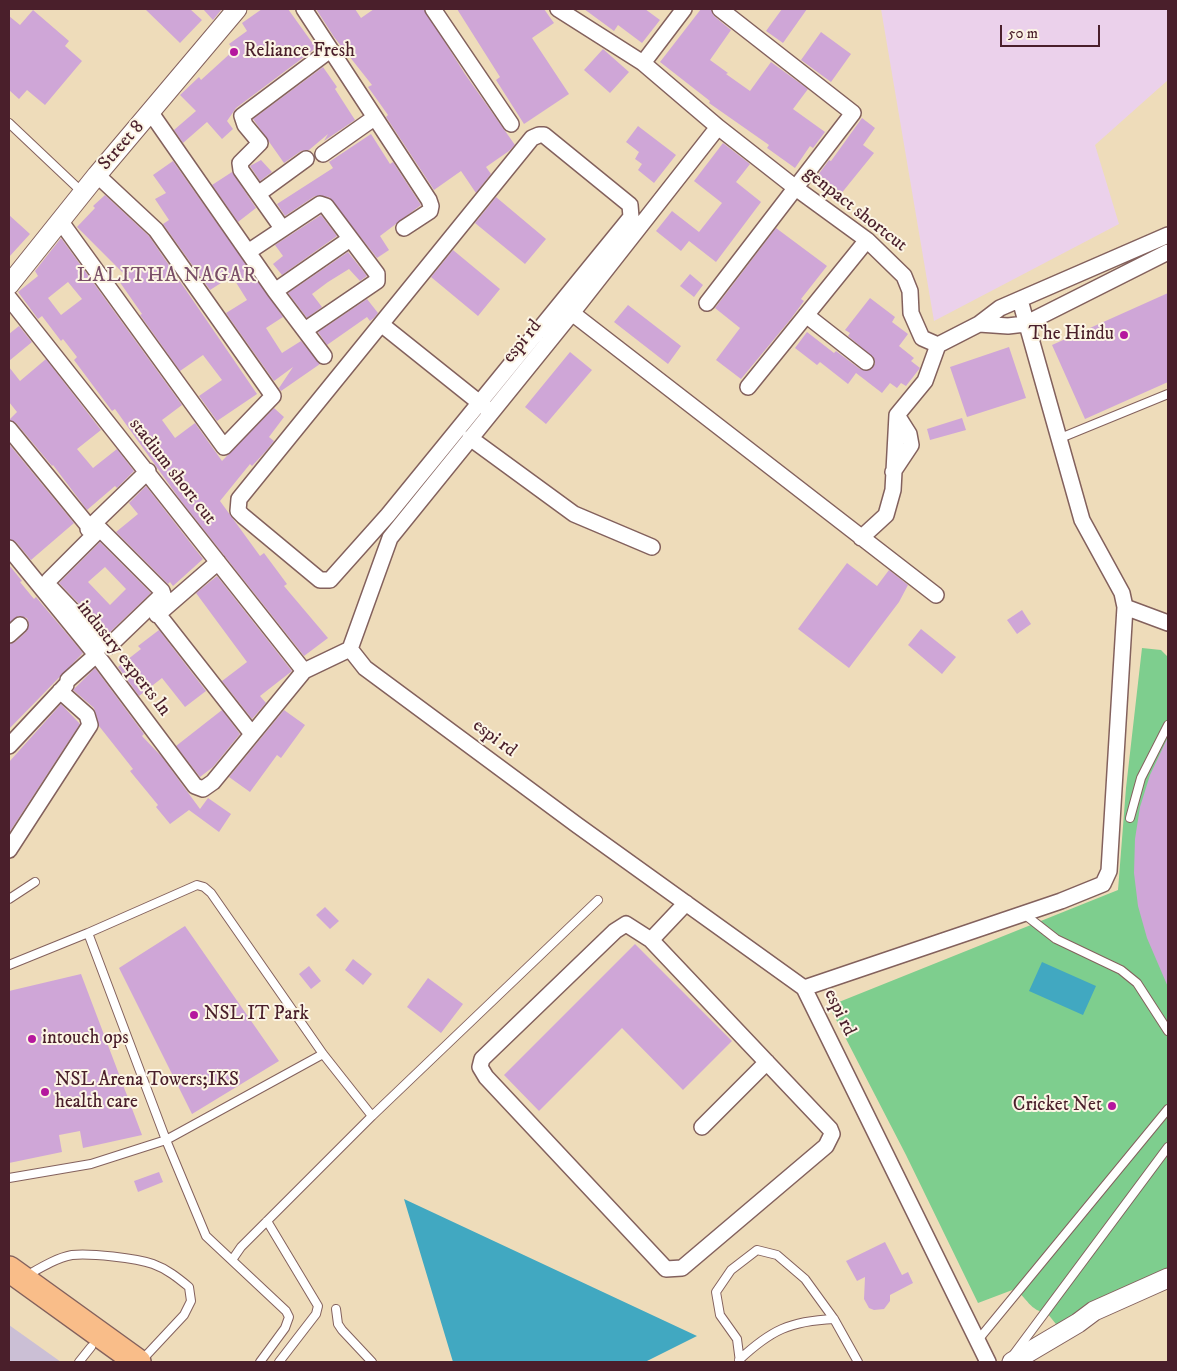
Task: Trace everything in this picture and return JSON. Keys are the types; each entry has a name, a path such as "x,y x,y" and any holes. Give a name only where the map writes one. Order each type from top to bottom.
{"highway":[{"path":"13,1279 85,1355 110,1362"},
{"path":"13,1279 139,1362"}],"street":[{"name":"Street 8","path":"9,285 96,175 151,113 237,9"},
{"path":"304,9 431,206 430,210 404,228"},
{"path":"433,9 511,124"},
{"name":"genpact shortcut","path":"558,9 643,63 718,127 797,189 867,240 904,276 910,291 911,313 922,338 938,345"},
{"path":"643,63 684,9"},
{"path":"707,303 797,189 853,113 720,9"},
{"path":"282,228 241,170 240,164 260,143 244,123 242,116 330,50"},
{"path":"151,113 275,291 324,356"},
{"path":"323,154 374,118"},
{"name":"espi rd","path":"718,127 560,329 437,477 390,538 350,649 373,674 804,988 988,1362"},
{"path":"539,135 544,135 630,205 632,210 631,217 547,319 424,468 388,515 330,580 320,580 238,511 239,499 532,138 539,135"},
{"path":"258,194 306,159"},
{"path":"60,222 224,447 273,396 156,230 96,175"},
{"path":"248,252 320,204 326,206 379,277 305,330"},
{"path":"861,538 886,515 893,490 897,415 925,381 938,345 979,324 1000,308 1168,236"},
{"path":"275,291 350,239"},
{"path":"748,387 867,240"},
{"path":"979,324 1008,326 1025,324 1168,252"},
{"name":"stadium short cut","path":"9,298 304,671"},
{"path":"804,988 1024,914 1103,884 1109,871 1125,607 1122,593 1082,520 1025,324 1020,300"},
{"path":"572,313 936,595"},
{"path":"806,315 866,362"},
{"path":"547,319 560,329"},
{"path":"381,324 491,412"},
{"path":"535,334 547,344"},
{"path":"9,429 95,527 167,598"},
{"path":"470,438 574,514 652,548"},
{"path":"424,468 437,477"},
{"path":"148,472 95,527 49,580 49,588 105,645 109,646 167,598 218,562"},
{"path":"388,515 400,525"},
{"path":"36,582 95,527"},
{"name":"industry experts ln","path":"9,548 99,659 196,786 203,789 208,787 252,734"},
{"path":"9,746 64,686 158,614 167,598"},
{"path":"1125,607 1168,623"},
{"path":"158,614 252,734 304,671 350,649"},
{"path":"9,850 90,725 87,715 64,686"},
{"path":"651,940 686,903"},
{"path":"626,924 651,940 830,1129 832,1134 826,1146 682,1268 666,1269 486,1077 480,1067 482,1059 614,931 626,924"},
{"path":"702,1127 767,1062"},
{"path":"1010,1362 1078,1324 1094,1311 1168,1278"},
{"path":"1078,1324 1099,1323 1168,1292"}],"lane":[{"path":"9,123 83,193"},
{"path":"1058,439 1168,394"},
{"path":"1130,818 1141,778 1168,725"},
{"path":"9,899 35,882"},
{"path":"9,965 197,885 204,887 211,893 323,1054 372,1116"},
{"path":"232,1260 267,1221 372,1116 598,900"},
{"path":"1024,914 1056,938 1121,970 1137,983 1168,1031"},
{"path":"88,933 166,1140 206,1236 286,1311 289,1317 285,1328 260,1362"},
{"path":"9,1178 91,1164 166,1140 323,1054"},
{"path":"978,1340 1168,1109"},
{"path":"1010,1362 1168,1147"},
{"path":"267,1221 318,1306 316,1314 279,1362"},
{"path":"740,1361 737,1339 720,1315 716,1292 731,1270 756,1250 777,1255 805,1279 834,1319 858,1362"},
{"path":"13,1279 71,1255 87,1254 153,1264 175,1275 189,1287 191,1301 184,1315 139,1362"},
{"path":"336,1309 338,1324 342,1330 372,1362"},
{"path":"740,1361 781,1328 807,1320 834,1319"}],"shaded area":[{"path":"881,9 1168,9 1168,80 1095,145 1119,224 934,321"},
{"path":"9,1325 61,1362 9,1362"}],"green space":[{"path":"1142,648 1161,650 1168,657 1168,1278 1060,1329 1047,1313 1033,1307 1015,1289 978,1303 906,1155 829,1006 1118,890 1126,788"}],"water":[{"path":"1042,962 1096,986 1083,1015 1029,991"},
{"path":"404,1199 697,1336 645,1362 453,1362"}],"building":[{"path":"145,9 190,9 202,20 180,43"},
{"path":"203,9 222,9 213,20"},
{"path":"262,9 288,9 316,48 236,108 227,121 233,129 222,139 207,122 183,143 174,130 196,111 180,95 199,77 201,80 234,50 229,44 247,31 242,23"},
{"path":"316,9 355,9 361,18 374,9 424,9 465,74 515,145 486,167 491,174 476,193 461,171 434,190 386,117 388,115 368,87 372,85 334,37"},
{"path":"457,9 544,9 554,23 532,38 569,94 524,124 496,80 500,77"},
{"path":"584,9 645,9 660,20 642,43 618,25 614,31"},
{"path":"701,9 711,9 714,16 731,30 710,60 728,73 726,74 750,91 771,62 808,89 793,109 825,132 813,148 810,146 795,168 767,148 769,145 709,103 710,101 660,62"},
{"path":"782,9 807,9 783,43 766,31"},
{"path":"33,10 69,41 65,46 82,61 45,105 27,90 19,99 9,90 9,16 20,25"},
{"path":"821,32 851,54 831,82 801,60"},
{"path":"603,49 629,72 610,93 584,70"},
{"path":"323,67 337,87 335,89 355,120 324,141 328,134 309,150 301,151 284,163 253,119"},
{"path":"862,118 875,128 863,145 874,153 836,200 812,183 829,160 831,161"},
{"path":"638,126 676,155 654,183 638,170 642,164 635,159 639,152 626,142"},
{"path":"371,134 390,164 393,162 421,205 380,236 389,250 377,258 329,197 315,196 285,216 277,204 333,168 329,162"},
{"path":"723,143 750,164 736,182 761,202 716,262 689,241 681,251 656,231 672,211 699,232 722,203 694,181"},
{"path":"261,160 272,172 260,181 250,166"},
{"path":"173,161 283,317 266,328 282,353 301,341 320,364 281,391 279,388 293,367 274,381 230,319 226,313 247,300 232,276 210,290 163,224 169,220 155,199 166,193 153,175"},
{"path":"232,172 256,208 238,222 212,185"},
{"path":"105,195 149,236 257,394 217,421 199,396 222,380 203,355 180,371 140,315 142,314 119,281 126,276 77,227 95,208 93,206"},
{"path":"496,197 546,239 525,264 475,223"},
{"path":"9,215 30,234 9,257"},
{"path":"321,215 337,236 282,275 273,264 283,256 275,245"},
{"path":"776,228 827,266 801,299 804,301 790,320 741,379 716,360 740,328 715,308"},
{"path":"61,238 182,405 162,420 175,438 195,423 222,461 274,408 284,417 269,437 274,441 252,466 250,464 220,501 260,556 264,553 287,584 284,586 328,638 304,656 181,501 115,409 112,411 74,360 77,357 63,339 61,341 42,316 38,319 18,292 38,276 35,271","holes":["68,282 82,299 61,315 48,298"]},
{"path":"453,250 500,289 478,316 431,277"},
{"path":"348,252 367,276 360,281 349,269 328,282 312,294 322,307 307,318 288,293"},
{"path":"690,274 703,285 694,297 680,286"},
{"path":"1168,293 1168,382 1085,419 1052,345"},
{"path":"870,298 895,317 892,322 908,334 899,346 914,358 911,361 920,368 906,386 901,383 897,388 890,383 882,393 856,373 848,384 820,362 817,365 795,348 807,332 834,353 836,351 860,369 870,370 875,364 874,358 848,336 850,333 845,330"},
{"path":"367,299 378,313 374,318 370,321 367,317 327,345 318,332"},
{"path":"628,305 681,346 668,364 614,322"},
{"path":"19,326 32,342 9,361 9,334"},
{"path":"1009,347 1026,398 967,417 950,367"},
{"path":"570,352 592,370 546,424 525,407"},
{"path":"46,359 101,430 77,449 93,468 117,449 134,471 117,488 115,486 87,510 53,465 16,423 9,420 17,412 9,402 9,367 20,381"},
{"path":"962,418 966,430 930,440 927,429"},
{"path":"9,444 74,523 31,560 16,542 9,539"},
{"path":"146,486 203,559 173,586 170,582 168,584 116,532 138,514 129,503"},
{"path":"100,542 151,593 108,634 59,583","holes":["105,567 126,589 110,605 88,582"]},
{"path":"847,563 877,586 889,570 908,585 899,602 849,668 798,629"},
{"path":"9,565 34,599 36,597 83,653 9,729 9,644 15,642 26,632 29,624 27,618 18,616 9,623"},
{"path":"217,576 292,671 260,696 266,703 252,719 222,681 247,662 196,593"},
{"path":"1022,610 1031,624 1017,634 1007,620"},
{"path":"921,629 956,657 942,674 908,645"},
{"path":"159,630 206,691 185,707 162,678 139,696 118,667 141,649 138,646"},
{"path":"95,668 144,734 142,736 162,757 200,809 208,798 231,814 219,832 189,810 170,824 156,807 158,805 130,771 133,769 99,726 94,708 73,690"},
{"path":"61,704 80,724 9,833 9,762"},
{"path":"222,710 240,734 213,767 200,777 176,746"},
{"path":"284,710 305,725 281,758 277,755 250,792 229,777"},
{"path":"1168,737 1168,987 1147,938 1138,906 1134,873 1135,839 1140,807 1150,775"},
{"path":"325,907 339,921 330,929 316,915"},
{"name":"NSL IT Park","path":"185,926 279,1061 192,1114 119,968"},
{"path":"635,944 732,1041 683,1090 622,1028 539,1111 504,1075"},
{"path":"353,959 372,974 363,985 345,970"},
{"path":"309,966 321,981 311,989 299,974"},
{"path":"81,974 142,1135 83,1148 80,1131 59,1135 62,1152 9,1163 9,991"},
{"path":"428,978 463,1004 441,1033 407,1007"},
{"path":"159,1172 163,1182 138,1192 134,1181"},
{"path":"885,1242 902,1275 908,1272 913,1283 890,1295 890,1301 884,1309 874,1310 869,1308 864,1299 865,1277 857,1281 846,1261"}],"place":[{"name":"Reliance Fresh","path":"234,52"},
{"name":"The Hindu","path":"1124,335"},
{"name":"NSL IT Park","path":"194,1015"},
{"name":"intouch ops","path":"32,1039"},
{"name":"NSL Arena Towers;IKS health care","path":"45,1092"},
{"name":"Cricket Net","path":"1112,1106"}],"district":[{"name":"LALITHA NAGAR","path":"167,277"}]}
